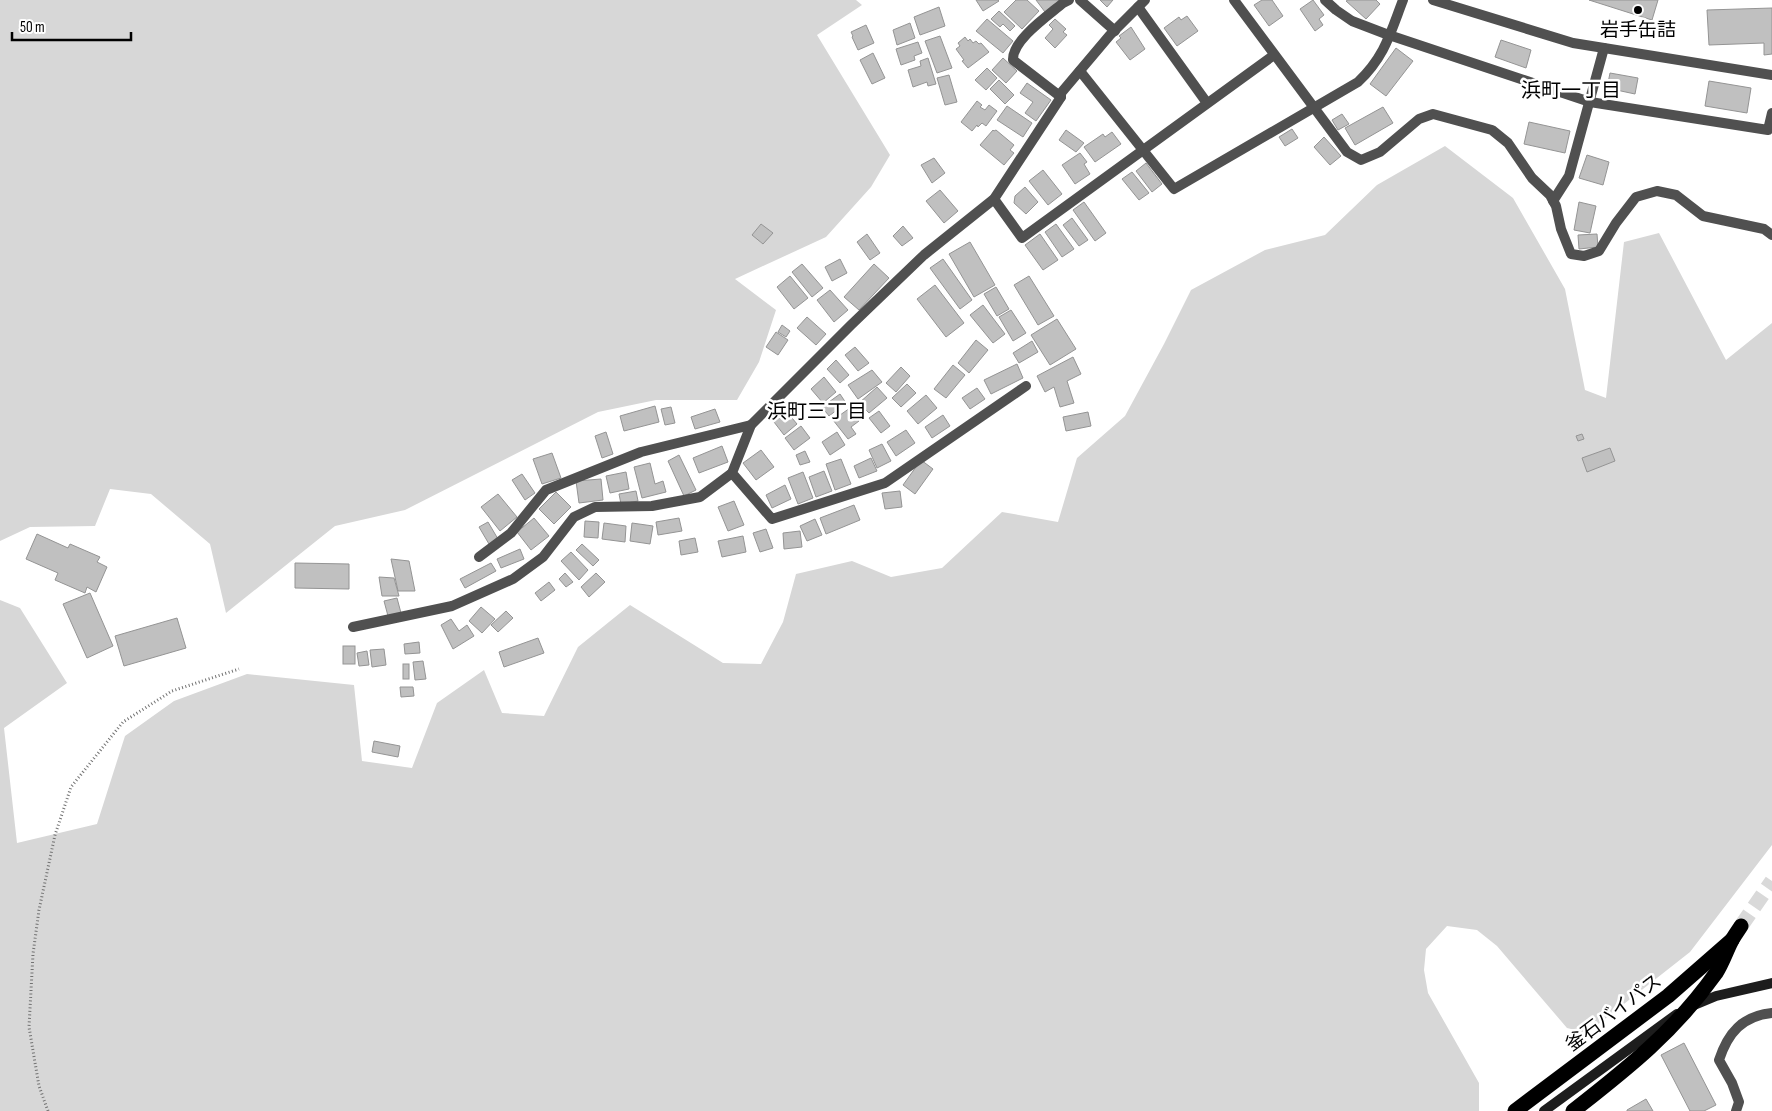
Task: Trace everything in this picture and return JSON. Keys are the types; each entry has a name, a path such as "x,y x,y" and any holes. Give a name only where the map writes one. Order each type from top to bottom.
{"highway":[{"name":"釜石バイパス","path":"1572,1111 1630,1067 1663,1037 1690,1007 1717,971 1732,940 1742,926"},
{"name":"釜石バイパス","path":"1515,1111 1668,996 1732,940"}],"street":[{"path":"1061,97 1013,60 1013,54 1029,32 1069,0"},
{"path":"1080,0 1115,31"},
{"path":"1234,0 1347,152 1361,160 1380,152 1419,119 1433,114 1492,130 1508,143 1532,178 1550,195 1556,206 1561,229 1571,254 1584,256 1599,251 1616,223 1636,197 1657,191 1676,195 1704,216 1764,229 1772,235"},
{"path":"1326,0 1352,21 1590,102 1768,130 1772,112"},
{"path":"1080,71 1174,189 1358,82 1375,64 1382,53 1403,0"},
{"path":"1433,0 1573,43 1772,75"},
{"path":"353,627 452,606 513,579 543,556 574,517 596,507 652,506 700,497 732,473 750,425 924,255 994,200 1061,97 1061,93 1141,3 1207,103"},
{"path":"1553,201 1569,176 1604,48"},
{"path":"994,200 1022,238 1274,55"},
{"path":"732,473 772,519 885,483 1026,386"},
{"path":"479,556 511,533 546,490 641,452 750,425"},
{"path":"1544,1111 1680,1012 1716,996 1772,983"},
{"path":"1736,1111 1739,1102 1732,1083 1719,1060 1724,1043 1743,1021 1762,1014 1772,1013"}],"path":[{"path":"48,1111 39,1086 29,1027 33,954 39,910 55,835 71,787 123,722 172,691 239,669"}],"shaded area":[{"path":"0,0 856,0 862,5 817,35 890,155 871,187 826,237 735,279 776,310 759,362 737,400 656,400 598,412 405,510 335,526 226,613 210,544 151,494 110,489 95,526 30,527 0,541"},
{"path":"1445,146 1513,198 1565,289 1585,390 1606,398 1624,242 1659,233 1726,360 1772,323 1772,845 1690,952 1587,1033 1567,1028 1497,946 1477,930 1447,926 1426,949 1424,970 1428,993 1479,1083 1479,1111 0,1111 0,600 20,608 67,683 4,728 17,843 97,824 125,736 174,701 247,674 354,685 362,761 412,768 437,703 484,670 502,713 544,716 578,647 630,605 723,663 761,664 783,622 796,574 852,561 891,577 942,568 1002,512 1058,522 1077,458 1125,416 1191,290 1265,250 1325,235 1377,185"}],"building":[{"path":"976,0 998,0 999,1 983,11"},
{"path":"1016,0 1027,0 1039,11 1022,29 1004,12"},
{"path":"1036,0 1062,0 1045,12"},
{"path":"1100,0 1113,0 1107,7"},
{"path":"1262,0 1272,0 1283,16 1269,26 1254,5"},
{"path":"1313,0 1324,15 1319,19 1323,25 1315,31 1300,9"},
{"path":"1376,0 1380,4 1366,19 1346,1"},
{"name":"岩手缶詰","path":"1589,0 1658,0 1652,20"},
{"path":"939,7 945,26 920,35 914,17"},
{"path":"1772,8 1772,54 1764,55 1764,43 1709,45 1707,10"},
{"path":"999,11 1015,26 1010,31 1003,24 1000,27 991,19"},
{"path":"1187,16 1198,31 1177,46 1164,28 1179,17 1181,20"},
{"path":"987,19 1013,41 1003,53 976,31"},
{"path":"1055,19 1066,29 1063,32 1067,35 1055,48 1045,38 1053,29 1049,25"},
{"path":"910,23 915,38 897,45 893,30"},
{"path":"866,25 874,43 858,50 851,32"},
{"path":"1131,27 1145,49 1130,60 1116,42 1121,38 1119,36"},
{"path":"940,36 952,68 937,73 925,41"},
{"path":"965,37 973,43 976,41 979,44 981,43 989,52 968,68 956,49 960,46 958,43"},
{"path":"1501,40 1531,50 1526,68 1495,57"},
{"path":"918,42 922,53 914,56 915,60 901,65 896,49"},
{"path":"1396,48 1413,61 1386,96 1370,84"},
{"path":"873,53 885,78 872,84 860,60"},
{"path":"928,58 936,84 928,86 927,82 913,87 908,70 921,66 920,61"},
{"path":"1003,58 1017,71 1006,83 992,70"},
{"path":"987,68 997,78 986,90 975,80"},
{"path":"1610,73 1638,78 1635,94 1607,88"},
{"path":"949,75 957,102 945,105 937,78"},
{"path":"999,80 1014,95 1005,104 990,89"},
{"path":"1709,81 1751,88 1747,113 1705,106"},
{"path":"1027,83 1051,100 1036,121 1025,113 1033,102 1020,93"},
{"path":"977,101 982,105 980,107 985,110 989,105 997,111 986,126 982,123 978,127 977,125 972,131 961,122"},
{"path":"1007,106 1032,123 1023,137 997,120"},
{"path":"1383,107 1393,123 1355,145 1345,128"},
{"path":"1342,114 1349,124 1338,130 1332,120"},
{"path":"1529,122 1570,131 1565,153 1524,144"},
{"path":"1292,129 1298,138 1285,146 1279,137"},
{"path":"993,130 996,130 1014,145 1010,150 1014,153 1004,165 980,145"},
{"path":"1066,130 1084,143 1076,152 1059,140"},
{"path":"1112,132 1121,144 1095,162 1084,147 1103,134 1105,137"},
{"path":"1324,137 1341,156 1330,165 1314,147"},
{"path":"1080,153 1087,162 1084,164 1090,174 1075,184 1062,165"},
{"path":"1587,155 1609,162 1603,185 1579,178"},
{"path":"934,158 945,173 932,183 921,165"},
{"path":"1146,163 1162,184 1152,192 1136,171"},
{"path":"1043,170 1062,194 1048,205 1029,181"},
{"path":"1132,172 1149,193 1139,200 1122,179"},
{"path":"1025,187 1038,202 1026,214 1014,203 1015,196"},
{"path":"940,190 958,211 944,223 926,201"},
{"path":"1084,202 1106,233 1095,241 1073,210"},
{"path":"1579,202 1596,206 1590,233 1574,230"},
{"path":"1072,218 1088,240 1079,246 1063,225"},
{"path":"761,224 773,233 763,244 752,235"},
{"path":"1056,224 1074,249 1062,257 1045,232"},
{"path":"903,226 913,238 902,246 893,236"},
{"path":"867,234 880,253 870,260 857,242"},
{"path":"1040,234 1058,260 1043,270 1025,245"},
{"path":"1597,234 1598,247 1579,249 1578,235"},
{"path":"970,242 995,285 974,297 949,254"},
{"path":"840,259 847,273 832,281 825,267"},
{"path":"943,259 972,300 960,309 930,268"},
{"path":"802,264 823,288 812,297 792,272"},
{"path":"874,264 889,278 859,310 844,297"},
{"path":"790,276 808,298 794,309 777,287"},
{"path":"1029,276 1054,316 1038,325 1014,285"},
{"path":"935,285 964,323 946,337 917,299"},
{"path":"996,287 1009,309 997,316 984,294"},
{"path":"830,290 848,310 834,322 817,300"},
{"path":"983,305 1005,334 993,343 970,315"},
{"path":"1011,310 1026,333 1013,341 999,317"},
{"path":"807,317 826,334 816,345 797,328"},
{"path":"1057,319 1076,349 1050,365 1031,335"},
{"path":"782,325 790,331 786,337 778,332"},
{"path":"776,332 788,340 778,355 766,347"},
{"path":"976,340 988,350 969,373 958,363"},
{"path":"1032,341 1038,352 1019,363 1013,353"},
{"path":"855,347 869,363 858,371 845,355"},
{"path":"1073,357 1081,374 1067,381 1074,403 1060,407 1054,387 1045,392 1037,376"},
{"path":"836,360 849,375 840,383 827,369"},
{"path":"1017,364 1023,378 991,394 984,380"},
{"path":"953,365 965,375 946,398 934,389"},
{"path":"901,367 910,376 896,392 886,383"},
{"path":"872,370 882,382 858,399 848,385"},
{"path":"824,377 836,392 823,403 811,389"},
{"path":"907,384 916,393 901,407 892,398"},
{"path":"877,387 887,398 869,413 859,403"},
{"path":"977,388 985,399 970,409 962,398"},
{"path":"840,394 846,403 829,416 822,407"},
{"path":"926,395 937,408 918,424 907,411"},
{"path":"655,406 659,422 624,431 620,416"},
{"path":"671,407 675,423 665,425 661,409"},
{"path":"850,408 859,421 851,427 856,434 848,439 833,420"},
{"path":"715,409 720,422 695,429 691,417"},
{"path":"879,411 890,426 881,433 869,418"},
{"path":"787,412 797,424 784,435 774,422"},
{"path":"1088,412 1091,426 1066,431 1063,417"},
{"path":"943,415 950,426 932,438 925,427"},
{"path":"801,426 810,438 794,450 785,438"},
{"path":"906,430 915,443 896,456 887,442"},
{"path":"606,432 613,454 602,458 595,436"},
{"path":"837,432 845,445 830,455 822,442"},
{"path":"1582,434 1584,439 1578,441 1576,436"},
{"path":"882,444 891,461 877,468 869,450"},
{"path":"722,446 728,462 699,473 693,458"},
{"path":"1610,448 1615,461 1587,472 1582,458"},
{"path":"761,450 774,467 756,480 743,463"},
{"path":"805,451 810,462 800,465 796,455"},
{"path":"552,453 561,478 542,484 533,459"},
{"path":"679,455 696,490 684,496 668,461"},
{"path":"871,458 877,471 859,478 854,466"},
{"path":"841,459 851,484 835,490 826,464"},
{"path":"921,460 933,469 915,494 903,485"},
{"path":"650,463 655,484 663,481 666,492 642,498 634,467"},
{"path":"824,471 832,491 816,497 809,477"},
{"path":"626,472 629,489 610,493 606,476"},
{"path":"803,472 813,498 798,504 788,478"},
{"path":"522,474 535,493 525,500 512,480"},
{"path":"601,479 603,500 579,503 576,481"},
{"path":"785,485 791,499 772,508 766,495"},
{"path":"636,491 638,501 621,504 619,494"},
{"path":"900,491 902,507 885,509 882,493"},
{"path":"556,492 571,507 554,524 539,509"},
{"path":"498,494 517,517 500,531 481,507"},
{"path":"734,501 744,525 728,531 718,507"},
{"path":"854,505 860,520 826,534 820,518"},
{"path":"534,518 549,536 531,550 517,532"},
{"path":"679,518 682,531 658,535 656,522"},
{"path":"815,519 822,535 807,541 800,526"},
{"path":"585,521 599,522 598,538 584,537"},
{"path":"488,522 498,539 489,544 479,527"},
{"path":"604,523 626,526 625,542 602,539"},
{"path":"632,523 653,526 650,544 630,541"},
{"path":"766,529 773,548 760,552 753,533"},
{"path":"800,531 802,547 784,549 783,533"},
{"path":"37,534 68,548 70,544 100,557 97,562 107,567 96,592 87,587 85,593 55,580 58,573 26,559"},
{"path":"743,536 746,552 722,557 718,541"},
{"path":"695,538 698,552 681,555 679,541"},
{"path":"582,544 599,560 593,566 576,550"},
{"path":"520,549 524,559 501,568 497,559"},
{"path":"571,552 588,570 579,580 561,561"},
{"path":"391,559 409,561 415,591 398,591"},
{"path":"295,563 349,564 349,589 295,588"},
{"path":"491,563 496,571 465,588 460,579"},
{"path":"565,573 573,582 566,587 559,579"},
{"path":"596,573 605,582 589,597 581,587"},
{"path":"379,577 394,578 399,596 382,596"},
{"path":"549,582 555,590 541,601 535,593"},
{"path":"90,593 113,646 87,658 63,604"},
{"path":"397,598 401,613 388,616 384,601"},
{"path":"481,607 495,619 482,633 469,621"},
{"path":"506,611 513,618 498,632 491,625"},
{"path":"177,618 186,648 124,666 115,636"},
{"path":"451,619 459,631 467,625 474,636 453,649 441,625"},
{"path":"538,638 544,653 504,667 499,652"},
{"path":"419,642 420,653 405,654 404,644"},
{"path":"343,646 355,646 355,664 343,664"},
{"path":"384,649 386,665 372,667 370,650"},
{"path":"367,651 369,665 359,666 357,653"},
{"path":"423,661 426,679 415,680 413,662"},
{"path":"403,664 409,664 409,679 403,679"},
{"path":"400,687 413,687 414,696 401,697"},
{"path":"374,741 400,746 398,757 372,752"},
{"path":"1684,1043 1716,1105 1704,1111 1690,1111 1661,1055"},
{"path":"1646,1099 1653,1111 1627,1111 1627,1110"}],"tunnel":[{"path":"1741,926 1772,881"}],"place":[{"name":"岩手缶詰","path":"1638,10"}],"district":[{"name":"浜町一丁目","path":"1571,90"},
{"name":"浜町三丁目","path":"817,411"}]}
